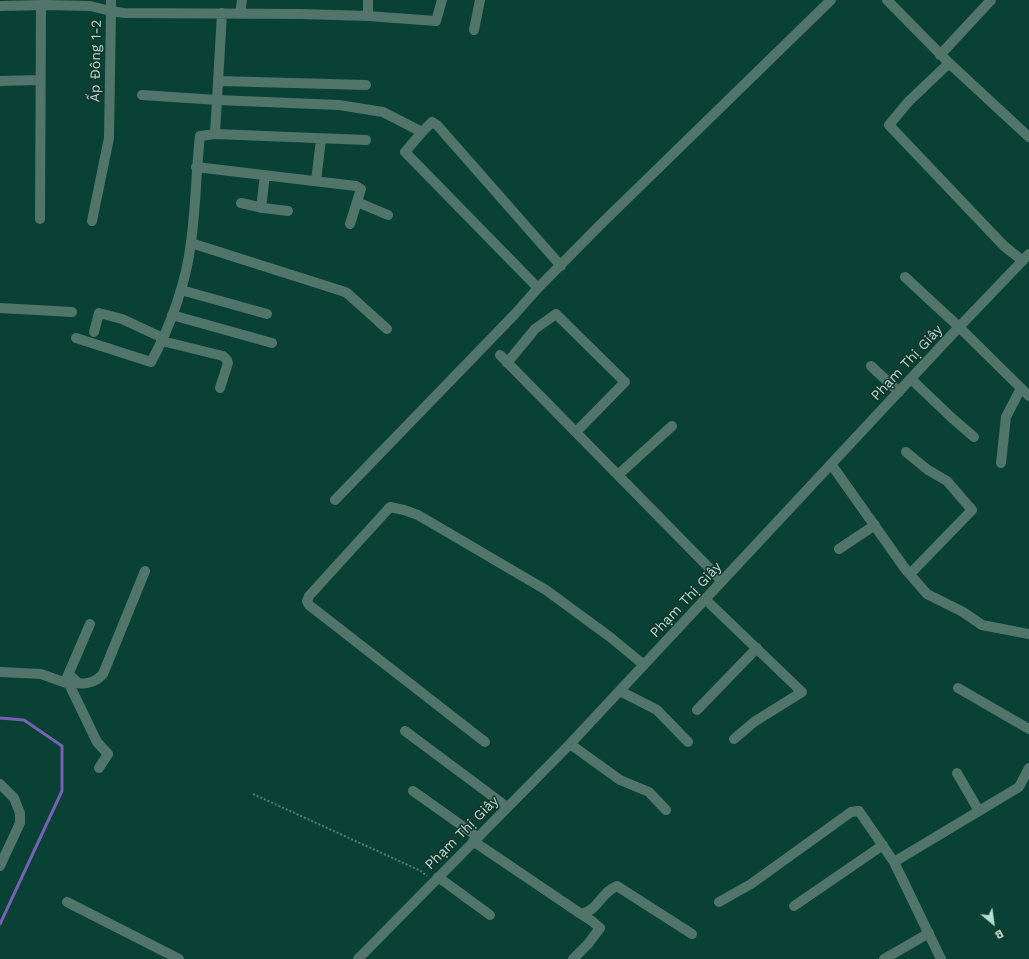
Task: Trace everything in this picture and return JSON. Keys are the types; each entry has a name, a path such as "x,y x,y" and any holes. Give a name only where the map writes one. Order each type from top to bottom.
{"street":[{"path":"111,0 111,11 124,13 300,14 368,16 436,21 442,0"},
{"path":"240,14 242,0"},
{"path":"368,0 368,16"},
{"path":"474,30 480,0"},
{"path":"335,500 514,316 538,288 599,226 831,0"},
{"path":"887,0 940,55 1029,137"},
{"path":"940,55 991,0"},
{"path":"40,219 41,5"},
{"name":"Ấp Đông 1-2","path":"0,6 90,6 111,11 109,138 92,221"},
{"path":"215,134 222,13"},
{"path":"949,63 909,101 889,125 1004,246 1026,258"},
{"path":"0,81 40,80"},
{"path":"219,81 366,85"},
{"path":"142,95 339,105 383,112 422,132"},
{"path":"538,288 405,152 432,122 437,125 561,266"},
{"path":"76,338 151,362 163,340 181,290 191,243 196,167 200,136 215,134 366,140"},
{"path":"316,181 321,139"},
{"path":"196,167 356,186 360,189 350,224"},
{"path":"260,208 265,175"},
{"path":"357,202 388,215"},
{"path":"242,203 260,208 288,211"},
{"path":"191,243 342,291 387,329"},
{"name":"Phạm Thị Giây","path":"358,959 570,744 831,464 1026,258"},
{"path":"905,277 960,327 1029,396"},
{"path":"181,290 267,314"},
{"path":"0,308 72,312"},
{"path":"94,332 99,313 122,320 163,340 223,356 228,363 220,388"},
{"path":"576,432 625,382 556,314 536,329 504,359 722,581"},
{"path":"172,315 272,343"},
{"path":"870,366 899,392"},
{"path":"911,379 974,437"},
{"path":"1001,462 1006,417 1021,388"},
{"path":"618,475 672,426"},
{"path":"906,452 928,470 947,482 972,510 910,574"},
{"path":"831,464 910,574 927,594 963,612 982,625 1029,634"},
{"path":"485,742 309,605 307,601 390,507 404,510 418,516 546,590 610,637 644,665"},
{"path":"839,549 875,525"},
{"path":"67,683 73,678 78,684 88,683 99,678 103,674 145,571"},
{"path":"705,599 802,692 754,722 734,740"},
{"path":"67,683 90,624"},
{"path":"697,710 757,648"},
{"path":"0,672 41,674 67,683 97,742 108,754 99,768"},
{"path":"958,688 1029,729"},
{"path":"620,691 657,710 688,742"},
{"path":"405,730 507,808"},
{"path":"570,744 620,780 648,792 666,810"},
{"path":"894,862 1019,787 1029,768"},
{"path":"957,773 978,811"},
{"path":"0,784 14,798 20,813 20,823 0,866"},
{"path":"413,791 475,839 600,928 588,944 573,959"},
{"path":"719,902 752,884 851,812 859,811 894,862 941,959"},
{"path":"794,906 883,845"},
{"path":"436,879 490,915"},
{"path":"581,914 589,913 611,888 617,886 692,934"},
{"path":"67,902 178,959"},
{"path":"884,959 929,933"}],"path":[{"path":"253,794 436,879"}],"waterway":[{"path":"0,718 24,720 62,746 62,791 0,924"}]}
